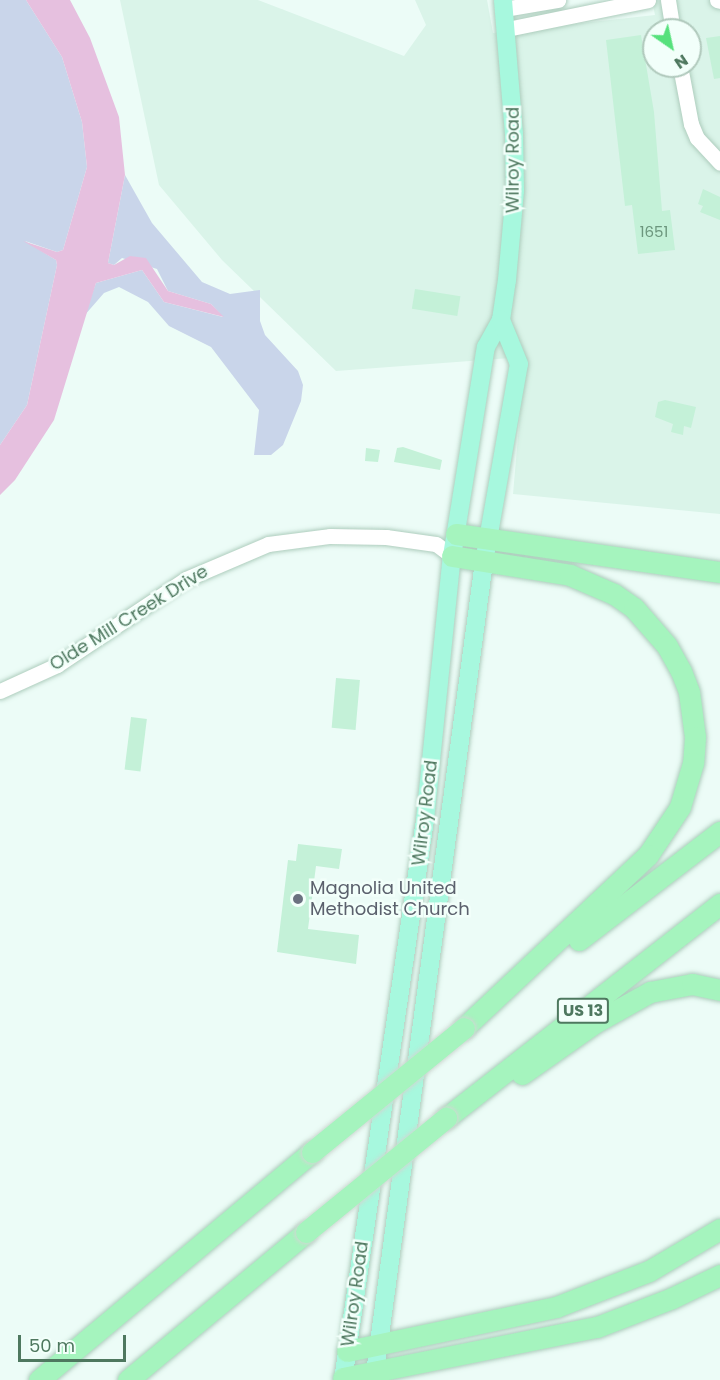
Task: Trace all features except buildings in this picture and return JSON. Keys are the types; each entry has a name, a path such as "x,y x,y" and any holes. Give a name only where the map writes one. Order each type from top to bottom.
{"highway":[{"path":"456,534 720,572"},
{"path":"444,550 484,562 570,575 614,594 634,608 662,639 681,670 691,703 695,737 684,797 648,855 464,1028"},
{"path":"44,1376 464,1028 720,832"},
{"name":"US 13","path":"128,1380 446,1118 720,904"},
{"path":"446,1118 492,1093 643,995 692,984 720,990"},
{"path":"347,1351 556,1307 649,1271 720,1229"},
{"path":"343,1379 374,1377 597,1327 672,1298 720,1275"}],"main road":[{"name":"Wilroy Road","path":"343,1379 425,820 444,550 456,534 486,347 501,320 515,192 504,4"},
{"name":"Wilroy Road","path":"374,1377 376,1346 484,562 519,364 501,320"}],"street":[{"path":"504,4 558,0"},
{"path":"507,29 648,0"},
{"path":"668,0 671,18"},
{"path":"682,78 691,124 697,138 720,162"},
{"name":"Olde Mill Creek Drive","path":"0,691 57,665 186,579 242,552 278,542 330,536 444,550"}],"shaded area":[{"path":"0,0 26,0 62,57 82,122 87,167 63,250 57,252 25,241 56,260 57,265 27,405 0,445"},
{"path":"26,0 70,0 90,38 119,117 125,175 108,263 114,265 130,256 146,258 168,291 211,304 224,317 164,302 142,270 96,283 54,420 15,480 0,495 0,445 27,405 57,265 56,260 23,241 57,252 63,250 87,167 82,122 62,57"},
{"path":"120,0 258,0 404,56 426,25 415,0 487,0 493,33 655,15 652,0 720,0 720,514 513,494 525,357 336,371 222,260 159,185"},
{"path":"125,175 152,223 202,282 230,294 260,290 260,321 265,335 298,371 303,385 301,401 283,445 271,455 254,455 259,410 211,347 169,326 148,302 119,287 104,293 84,316 96,283 142,270 164,302 223,317 211,304 168,291 157,269 122,258 114,265 108,263"}],"place":[{"name":"Magnolia United Methodist Church","path":"298,899"}]}
